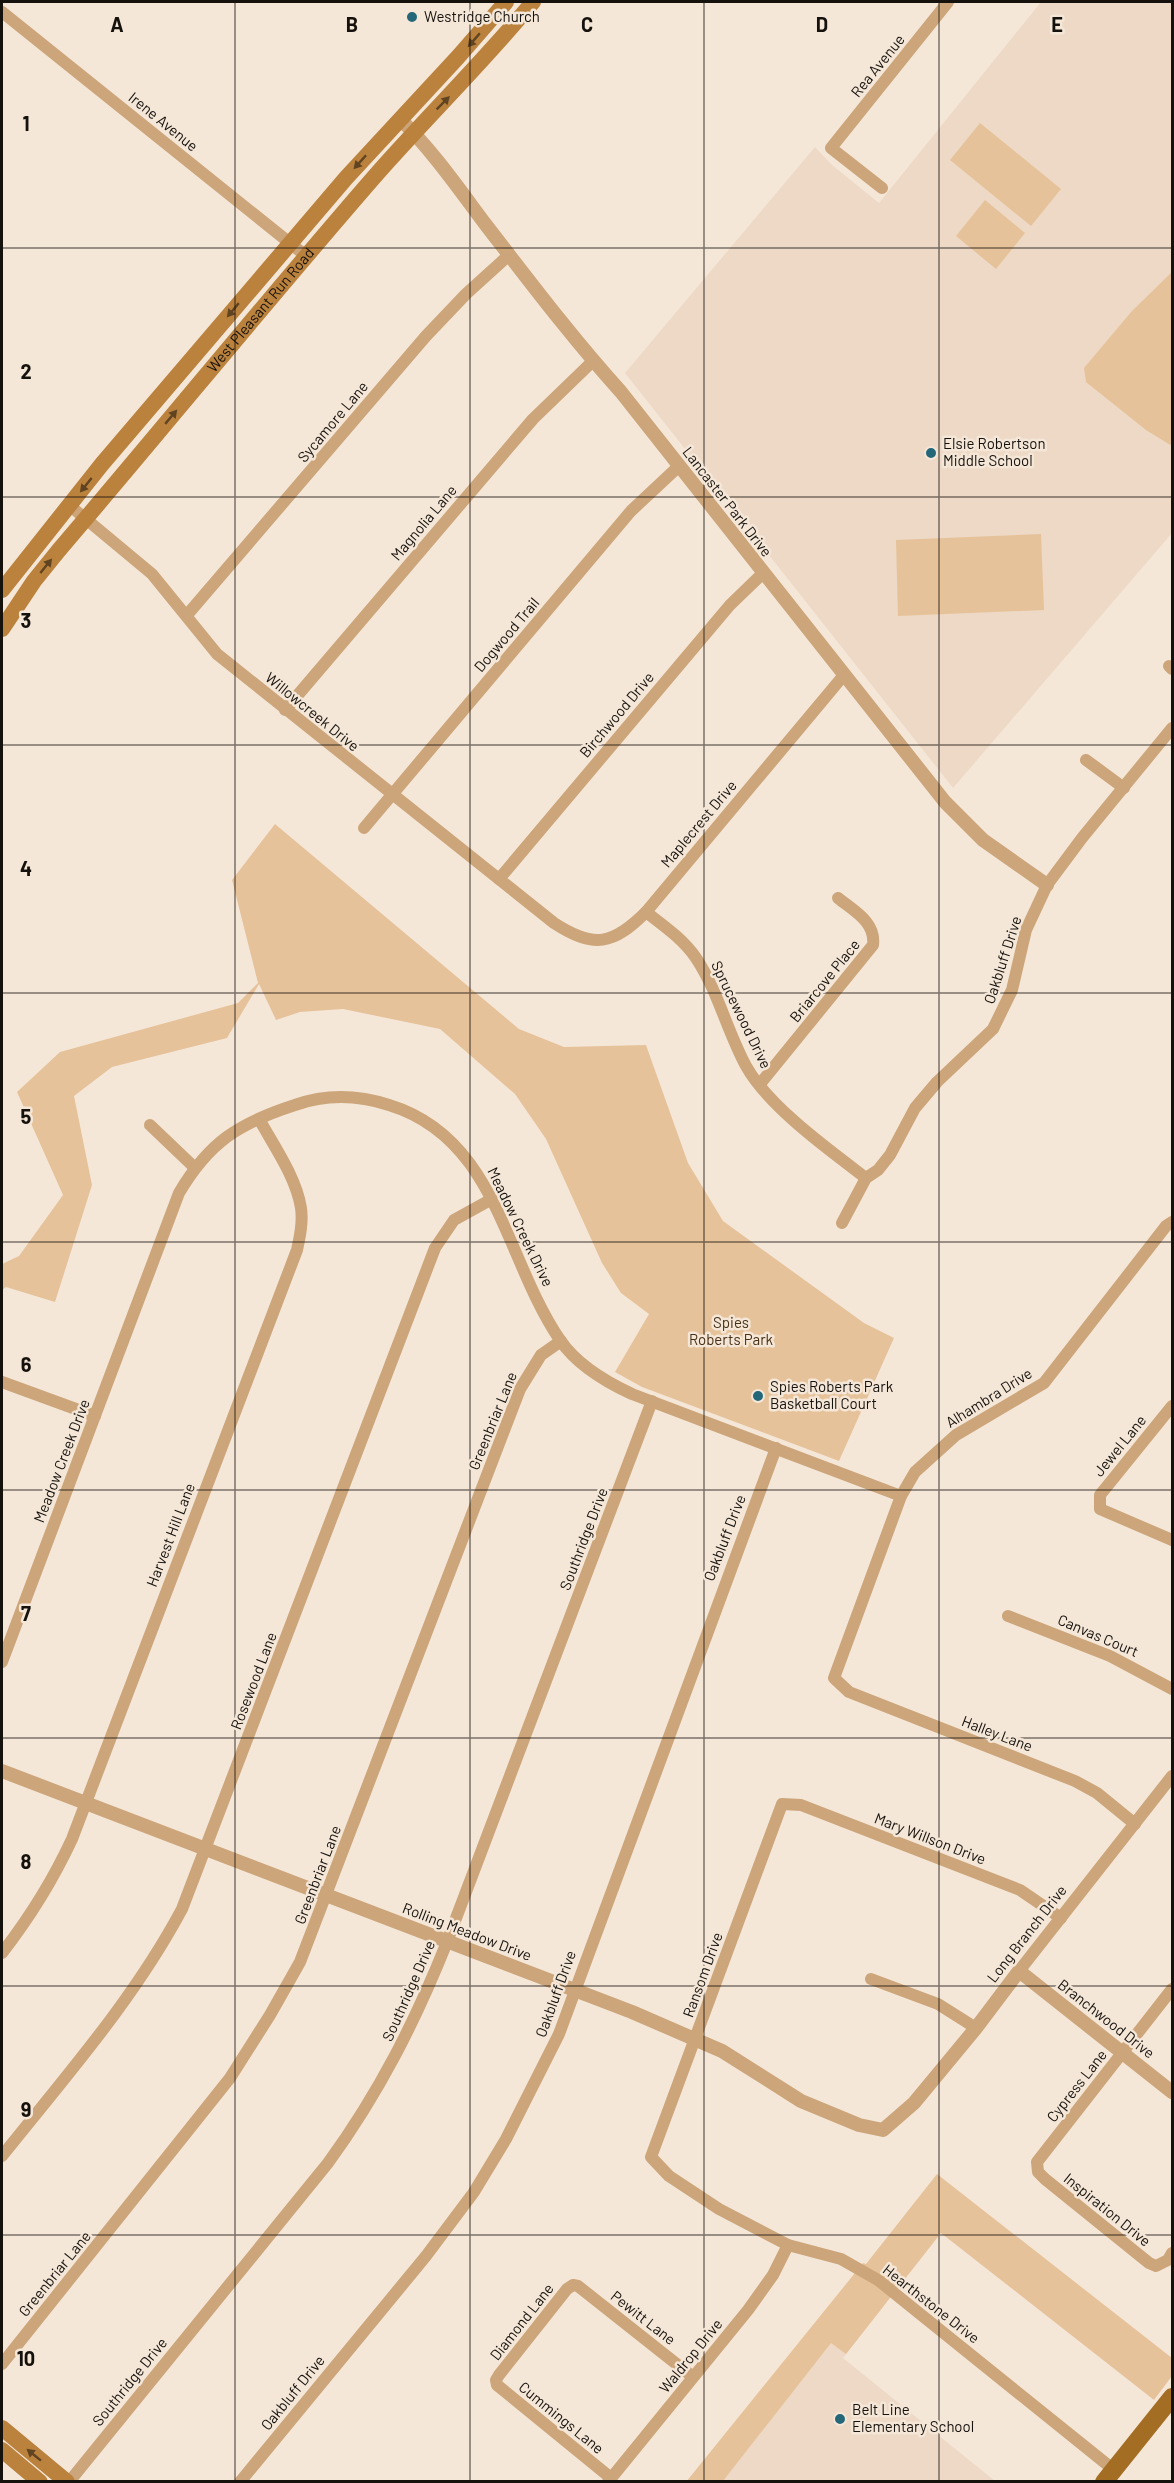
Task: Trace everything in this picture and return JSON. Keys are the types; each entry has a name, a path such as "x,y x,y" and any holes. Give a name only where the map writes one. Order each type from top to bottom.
{"main road":[{"name":"West Pleasant Run Road","path":"2,629 6,611 34,581 306,256 533,2"},
{"name":"West Pleasant Run Road","path":"2,590 69,505 290,243 502,7"},
{"path":"502,7 512,26"},
{"path":"1109,2476 1173,2397"},
{"path":"2,2428 68,2481"},
{"path":"2,2450 40,2481"}],"street":[{"name":"Rea Avenue","path":"882,188 831,148 948,2"},
{"name":"Irene Avenue","path":"2,12 306,256"},
{"name":"Lancaster Park Drive","path":"400,119 414,133 593,361 621,392 678,468 945,802 983,840 1047,885"},
{"name":"Sycamore Lane","path":"187,615 426,336 466,294 509,255"},
{"name":"Magnolia Lane","path":"285,710 533,418 593,361"},
{"name":"Dogwood Trail","path":"364,828 632,511 678,468"},
{"name":"Willowcreek Drive","path":"69,505 153,574 217,654 554,923"},
{"name":"Birchwood Drive","path":"499,879 730,605 762,574"},
{"name":"Maplecrest Drive","path":"554,923 571,934 602,940 616,937 631,927 844,675"},
{"name":"Oakbluff Drive","path":"842,1223 866,1178 878,1170 890,1155 915,1108 937,1082 993,1029 1012,990 1026,930 1047,885 1082,838 1173,728"},
{"path":"1086,760 1124,788"},
{"name":"Briarcove Place","path":"760,1084 873,945 875,935 868,922 838,898"},
{"name":"Sprucewood Drive","path":"646,912 681,940 696,958 747,1067 760,1084 812,1135 866,1178"},
{"name":"Meadow Creek Drive","path":"2,1662 179,1193 194,1167 210,1149 235,1131 259,1119 320,1097 369,1099 398,1108 434,1126 452,1140 471,1162 492,1200 544,1313 561,1341 598,1375 616,1386 652,1401 901,1496"},
{"name":"Harvest Hill Lane","path":"2,1953 23,1926 49,1885 72,1839 297,1250 302,1227 301,1207 289,1176 259,1119"},
{"path":"150,1125 194,1167"},
{"name":"Rosewood Lane","path":"2,2156 98,2037 137,1984 182,1909 435,1248 454,1220 492,1200"},
{"name":"Alhambra Drive","path":"840,1685 834,1678 901,1496 915,1472 956,1435 1044,1383 1166,1226 1173,1222"},
{"name":"Greenbriar Lane","path":"2,2364 230,2078 300,1962 520,1389 541,1355 561,1341"},
{"path":"2,1382 95,1416"},
{"name":"Southridge Drive","path":"68,2481 328,2163 355,2126 397,2053 425,1997 447,1942 652,1401"},
{"name":"Jewel Lane","path":"1173,1406 1101,1495 1100,1509 1173,1540"},
{"name":"Oakbluff Drive","path":"240,2481 426,2256 474,2192 541,2073 559,2034 776,1448"},
{"name":"Canvas Court","path":"1008,1616 1110,1656 1173,1689"},
{"name":"Halley Lane","path":"840,1685 849,1692 1075,1781 1097,1793 1135,1824"},
{"name":"Rolling Meadow Drive","path":"2,1771 633,2012 722,2051 801,2101 859,2125 882,2130 905,2110"},
{"name":"Long Branch Drive","path":"905,2110 914,2103 976,2028 1173,1776"},
{"name":"Mary Willson Drive","path":"782,1804 801,1805 1020,1890 1061,1918"},
{"name":"Ransom Drive","path":"651,2157 782,1804"},
{"name":"Branchwood Drive","path":"1019,1971 1173,2092"},
{"path":"871,1979 938,2004 976,2028"},
{"name":"Cypress Lane","path":"1041,2174 1038,2172 1037,2162 1173,1989"},
{"name":"Hearthstone Drive","path":"651,2157 669,2176 718,2210 788,2245 841,2259 878,2280 1109,2476"},
{"name":"Inspiration Drive","path":"1041,2174 1140,2256 1156,2266 1173,2253"},
{"name":"Waldrop Drive","path":"609,2480 773,2275 788,2245"},
{"name":"Pewitt Lane","path":"573,2284 693,2377"},
{"name":"Diamond Lane","path":"496,2380 573,2284"},
{"name":"Cummings Lane","path":"496,2380 497,2385 609,2480"}],"shaded area":[{"name":"Elsie Robertson Middle School","path":"1041,2 1172,2 1172,533 953,788 625,373 815,147 832,165 879,203"},
{"name":"Belt Line Elementary School","path":"863,2289 883,2307 843,2358 995,2481 707,2482"}],"green space":[{"path":"980,123 1061,189 1031,226 950,160"},
{"path":"985,200 1025,233 996,269 956,236"},
{"path":"1172,272 1172,446 1146,430 1086,382 1084,368 1132,311"},
{"path":"1041,534 1044,610 898,616 896,540"},
{"name":"Spies Roberts Park","path":"275,824 519,1029 564,1047 646,1045 688,1163 723,1221 864,1323 894,1338 839,1461 642,1387 615,1372 649,1314 621,1293 602,1263 546,1139 515,1094 440,1029 343,1009 300,1012 276,1020 259,984 227,1038 112,1067 74,1096 92,1185 55,1302 6,1287 2,1290 2,1264 19,1256 63,1195 17,1092 60,1052 238,1003 258,983 232,880"},
{"path":"937,2174 1172,2358 1172,2376 1154,2400 941,2233 846,2354 831,2343 723,2481 686,2482 863,2263 866,2264"}],"place":[{"name":"Westridge Church","path":"412,17"},
{"name":"Elsie Robertson Middle School","path":"931,453"},
{"name":"Spies Roberts Park Basketball Court","path":"758,1396"},
{"name":"Belt Line Elementary School","path":"840,2419"}]}
